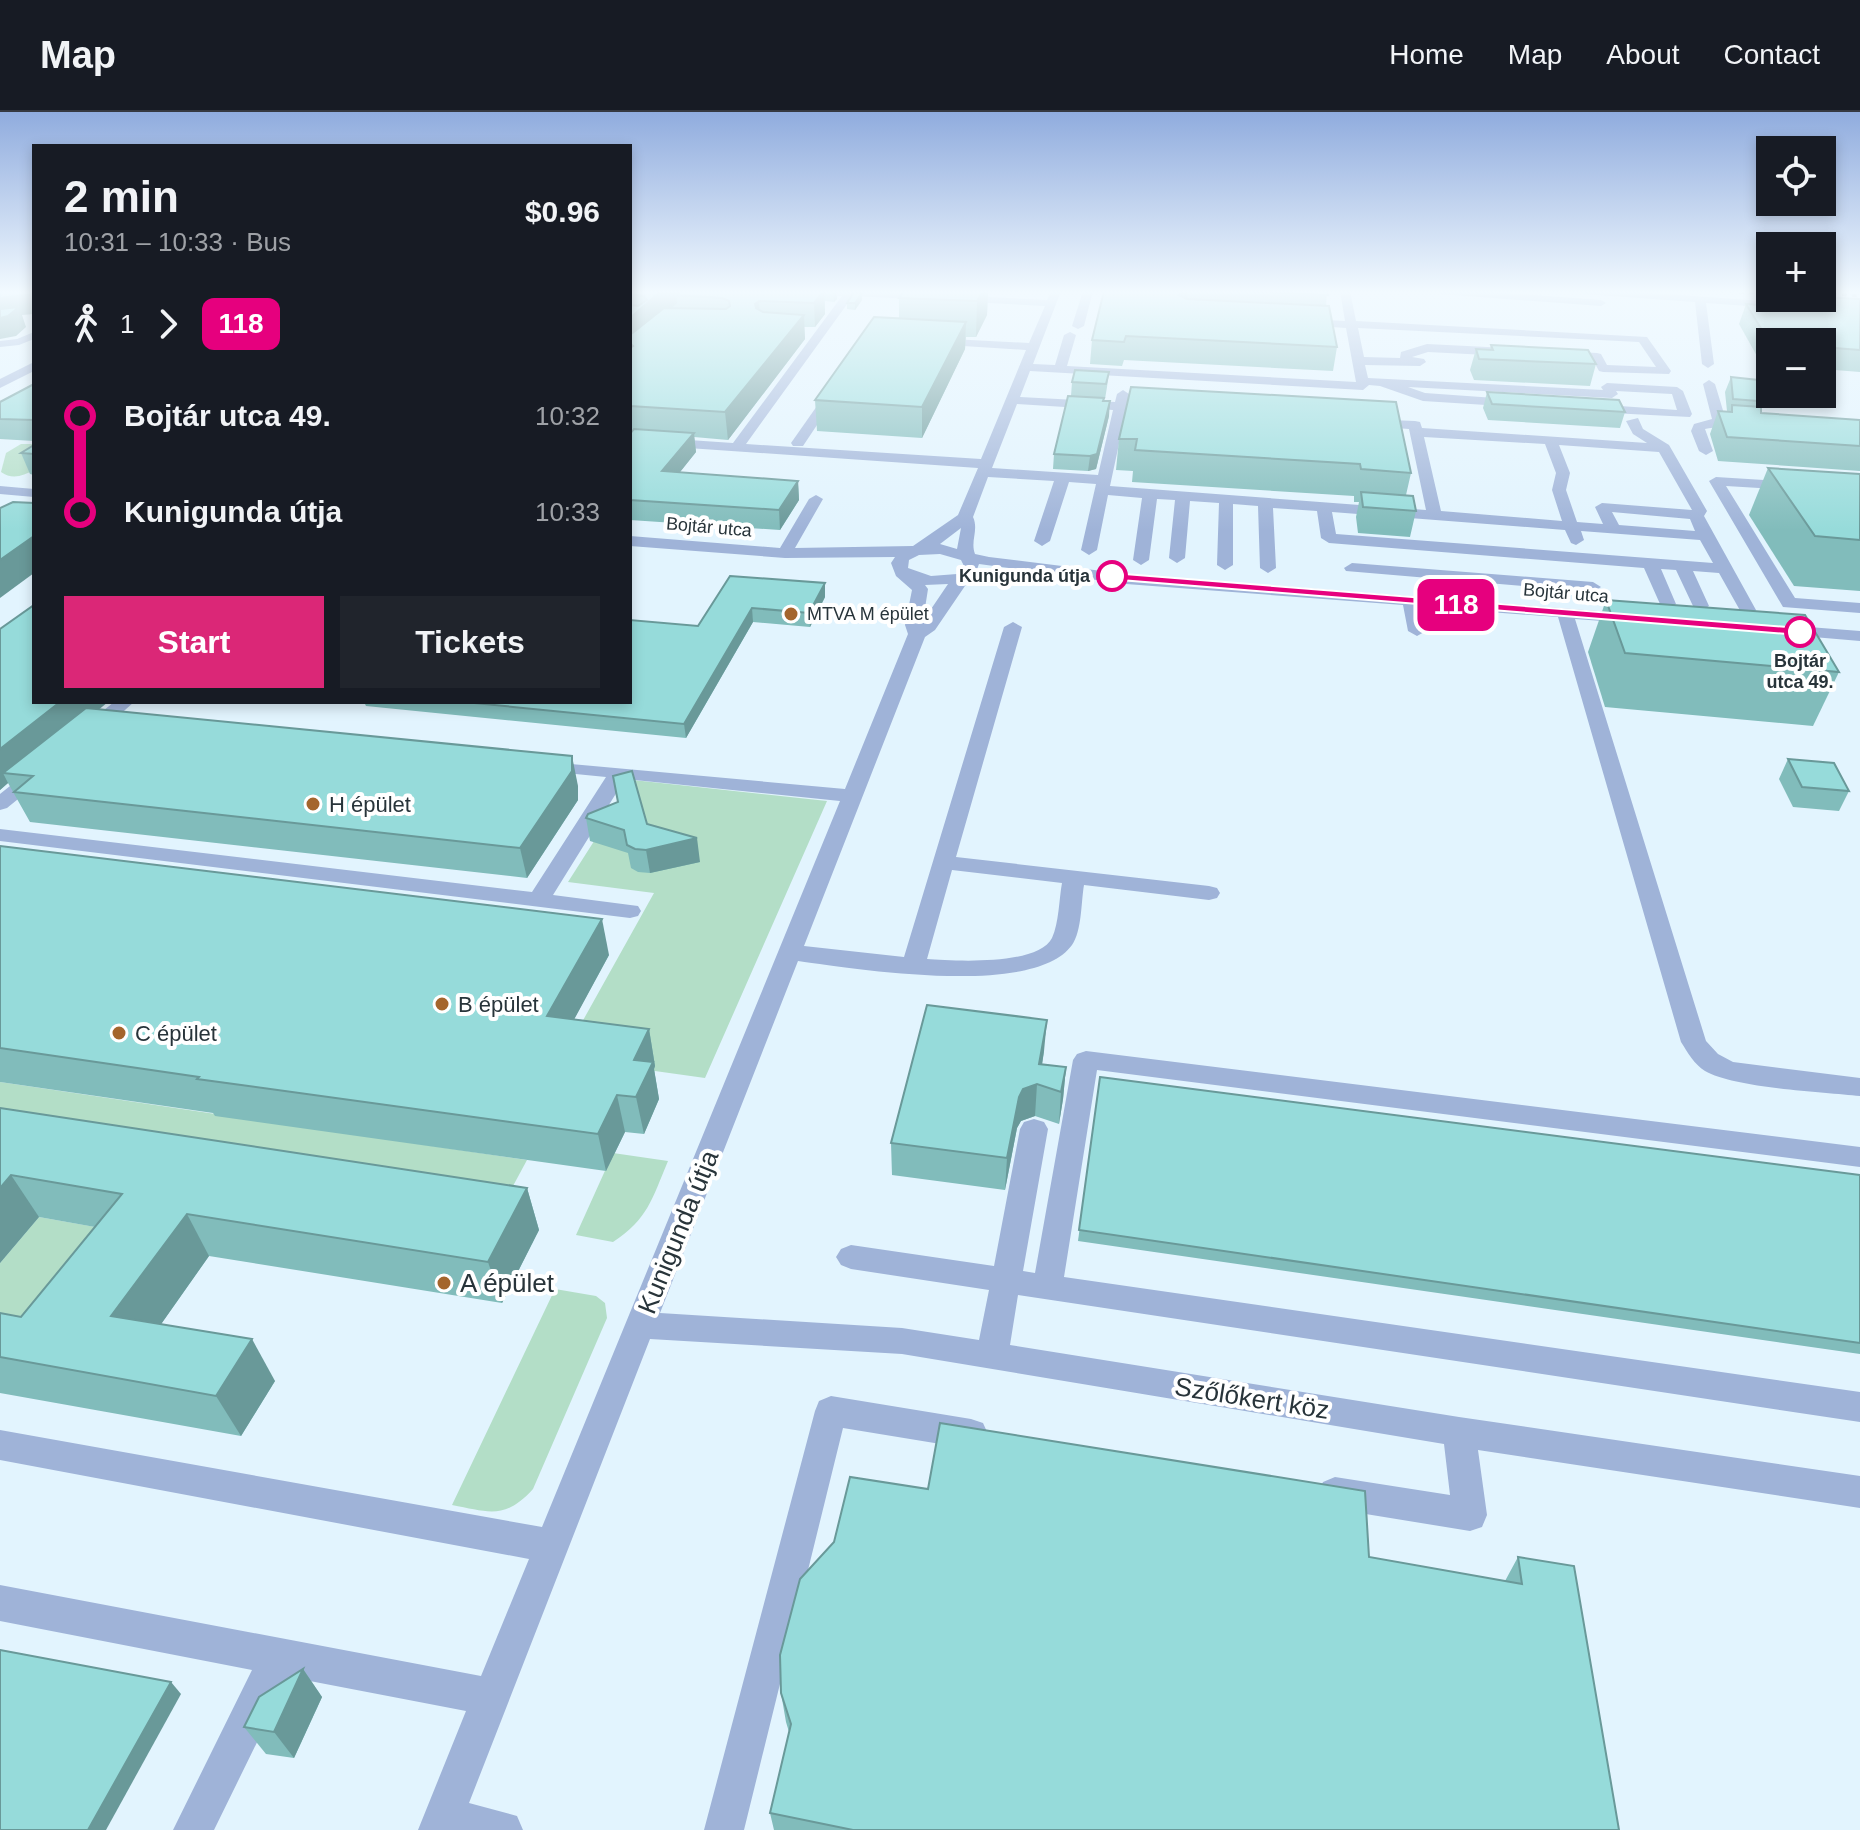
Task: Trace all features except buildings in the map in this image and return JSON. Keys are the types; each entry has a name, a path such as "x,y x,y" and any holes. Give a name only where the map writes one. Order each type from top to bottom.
{"street":[{"path":"0,384 24,371"},
{"path":"736,448 786,371"},
{"path":"905,574 898,566 900,560 935,541 965,517 1024,371"},
{"path":"1099,371 1363,386 1361,371"},
{"path":"798,443 846,373"},
{"path":"1363,381 1612,394 1607,387 1677,391 1685,414 1423,397 1382,382"},
{"path":"1709,384 1719,421"},
{"path":"1089,550 1122,394 1164,403"},
{"path":"1012,400 1119,407"},
{"path":"1357,415 1418,427 1664,448"},
{"path":"1418,427 1469,421 1592,428"},
{"path":"1706,451 1699,427 1719,421 1766,425"},
{"path":"1418,427 1434,515"},
{"path":"1631,428 1664,448 1700,511 1696,515"},
{"path":"632,440 985,468 1183,497 1705,536"},
{"path":"1550,440 1563,473 1559,490 1591,579"},
{"path":"845,461 861,456"},
{"path":"1042,541 1063,477"},
{"path":"1860,490 1716,481 1789,603 1860,608"},
{"path":"0,490 32,493"},
{"path":"1141,560 1150,494"},
{"path":"1177,558 1183,497"},
{"path":"785,553 816,499"},
{"path":"1225,565 1226,500"},
{"path":"1265,503 1268,568"},
{"path":"1324,507 1329,538 1351,560 1591,579 1650,563 1724,569"},
{"path":"1613,529 1602,507 1696,515"},
{"path":"1696,515 1748,610"},
{"path":"965,517 969,525 964,546 970,558"},
{"name":"Bojtár utca","path":"632,541 785,553 947,549 970,558 1126,579 1658,621"},
{"name":"Bojtár utca","path":"785,553 930,581 961,576 1126,579"},
{"name":"Kunigunda útja","path":"441,1824 917,634 929,626 961,576 972,567 970,558"},
{"path":"1351,560 1591,579"},
{"path":"1650,563 1668,604"},
{"path":"1682,565 1701,606"},
{"name":"Kunigunda útja","path":"905,574 920,589 914,625 917,634"},
{"path":"1411,601 1417,631"},
{"path":"1565,613 1694,1042 1702,1056 1713,1065 1730,1071 1860,1087"},
{"path":"913,966 1013,627"},
{"path":"1751,628 1860,636"},
{"path":"0,804 123,704"},
{"path":"105,719 136,722"},
{"path":"526,763 851,796"},
{"path":"538,900 619,772"},
{"path":"0,835 630,911"},
{"path":"943,862 1209,893"},
{"path":"790,952 913,966 992,967 1044,960 1054,954 1063,941 1074,877"},
{"path":"1047,1287 1086,1060 1860,1157"},
{"path":"992,1355 1034,1129"},
{"path":"851,1257 1860,1407"},
{"name":"Szőlőkert köz","path":"641,1325 902,1341 1459,1432 1860,1492"},
{"path":"724,1830 831,1411 1002,1439"},
{"path":"1298,1487 1470,1515 1459,1432"},
{"path":"0,1445 553,1546"},
{"path":"0,1603 492,1697"},
{"path":"193,1830 279,1657"},
{"path":"441,1824 503,1830"}],"green space":[{"path":"21,444 32,444 32,471 18,476 1,472 6,453"},
{"path":"633,780 827,801 705,1078 562,1058 654,893 568,882"},
{"path":"0,1082 527,1160 493,1223 0,1146"},
{"path":"613,1153 668,1161 648,1207 625,1233 613,1242 576,1235"},
{"path":"39,1217 146,1236 0,1349 0,1263"},
{"path":"555,1289 596,1296 605,1303 607,1318 533,1489 505,1510 487,1511 452,1505"}],"bus line":[{"name":"118","path":"1112,576 1800,632"}],"place":[{"name":"Kunigunda útja","path":"1112,576"},
{"name":"MTVA M épület","path":"791,614"},
{"name":"Bojtár utca 49.","path":"1800,632"},
{"name":"H épület","path":"313,804"},
{"name":"B épület","path":"442,1004"},
{"name":"C épület","path":"119,1033"},
{"name":"A épület","path":"444,1283"}]}
